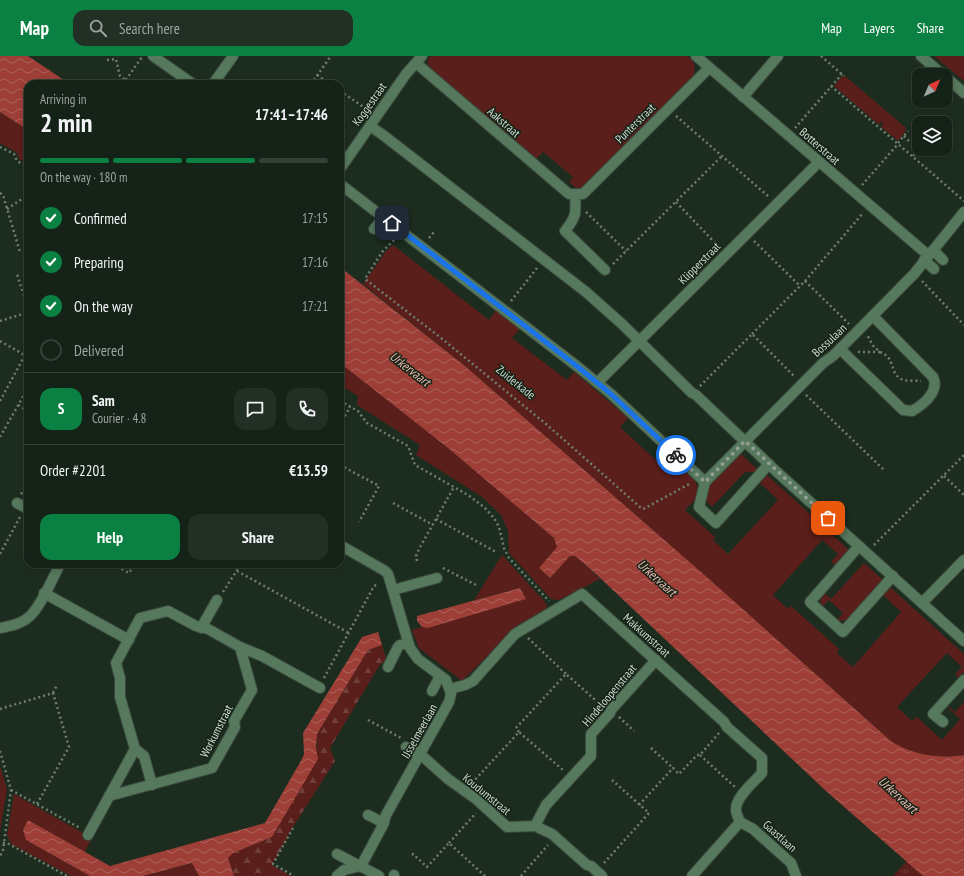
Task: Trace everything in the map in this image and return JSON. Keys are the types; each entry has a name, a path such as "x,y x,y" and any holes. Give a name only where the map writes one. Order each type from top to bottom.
{"street":[{"path":"152,56 187,80"},
{"path":"216,80 232,56"},
{"name":"Botterstraat","path":"696,56 929,255"},
{"path":"744,97 778,56"},
{"path":"921,56 935,68"},
{"name":"Koggestraat","path":"344,163 406,74 419,60"},
{"name":"Aakstraat","path":"419,60 565,192 569,194 577,194"},
{"name":"Punterstraat","path":"577,194 583,194 709,68"},
{"path":"952,83 964,93"},
{"path":"370,126 400,147 586,292 692,393 696,395 769,464 964,641"},
{"name":"Klipperstraat","path":"598,383 819,162"},
{"path":"344,187 598,383 700,481 699,507 716,523 769,464"},
{"path":"577,194 574,220 565,231 608,268"},
{"name":"Bossulaan","path":"700,481 745,441 823,363 833,356 873,316 914,274 964,212"},
{"path":"374,229 384,217"},
{"path":"929,255 943,260"},
{"path":"929,255 934,269"},
{"path":"840,349 900,409 912,411 926,400 935,386 933,378 873,316"},
{"path":"17,503 24,507"},
{"path":"860,546 810,602 843,632 893,576"},
{"path":"344,547 385,570 389,576 408,643 415,656 446,680 450,689"},
{"path":"922,603 964,560"},
{"path":"0,628 19,623 29,617 36,608 58,568"},
{"path":"393,590 438,578"},
{"path":"44,593 71,603 129,640"},
{"name":"Makkumstraat","path":"450,689 473,681 515,634 582,594 762,758 762,773 740,796 736,809 740,822"},
{"path":"201,628 217,600"},
{"path":"152,785 144,756 135,749 120,697 120,678 116,662 140,618 168,611 196,626 208,629 240,647 262,656 320,685"},
{"path":"388,666 398,647 408,643"},
{"name":"Workumstraat","path":"109,796 212,768 235,727 234,721 252,690 240,647"},
{"name":"Hindeloopenstraat","path":"535,826 546,805 591,756 591,734 656,660"},
{"path":"432,691 440,676"},
{"path":"943,722 933,714 964,680"},
{"name":"IJsselmeerlaan","path":"361,866 384,823 386,815 450,702 450,689"},
{"name":"Koudumstraat","path":"404,743 420,754 507,827 535,826 552,834 587,865 601,872"},
{"path":"86,833 109,796 135,749"},
{"path":"368,815 384,823"},
{"path":"692,876 740,822"},
{"name":"Gaastlaan","path":"740,822 753,828 791,863 796,876"},
{"path":"338,852 356,859 361,866 379,876"},
{"path":"337,876 344,870 361,866"}],"path":[{"path":"107,60 116,58 120,76 126,80 142,56"},
{"path":"314,80 330,56"},
{"path":"796,127 831,86 843,75 821,56"},
{"path":"317,75 324,80"},
{"path":"831,86 964,200"},
{"path":"344,94 368,110"},
{"path":"678,117 767,195"},
{"path":"863,184 908,131"},
{"path":"904,136 909,140"},
{"path":"0,146 14,154 16,161 24,165"},
{"path":"608,268 626,252 723,155"},
{"path":"0,193 3,195 20,252"},
{"path":"7,209 24,198"},
{"path":"676,202 717,245"},
{"path":"584,210 626,252"},
{"path":"698,387 805,281 861,216"},
{"path":"428,239 435,231"},
{"name":"Zuiderkade","path":"395,239 382,252 365,278 546,424 641,509 664,500 700,481"},
{"path":"754,240 800,286"},
{"path":"510,302 541,263"},
{"path":"17,274 24,296"},
{"path":"805,281 848,323"},
{"path":"922,281 964,325"},
{"path":"0,321 24,314"},
{"path":"752,334 794,376"},
{"path":"867,335 874,347 889,357 894,370 900,378 925,381"},
{"path":"0,341 24,354"},
{"path":"852,352 880,352"},
{"path":"0,401 24,361"},
{"path":"0,437 24,395"},
{"path":"813,401 883,469"},
{"path":"344,403 358,411 367,423 408,446 415,465 476,500 489,512 499,527 504,548 509,558 552,605"},
{"path":"18,405 24,409"},
{"path":"344,418 350,407"},
{"path":"875,545 964,455"},
{"path":"344,467 379,486 359,522"},
{"path":"944,476 964,495"},
{"path":"417,562 416,556 454,487"},
{"path":"393,503 433,525"},
{"path":"436,519 496,552"},
{"path":"0,554 17,522"},
{"path":"120,568 129,573 132,568"},
{"path":"217,600 230,583 239,568"},
{"path":"442,568 478,586"},
{"path":"237,571 349,633"},
{"path":"320,685 374,586 377,585"},
{"path":"526,636 605,709"},
{"path":"566,674 516,728 566,773"},
{"path":"0,709 53,693 57,686"},
{"path":"37,804 69,747 53,693"},
{"path":"614,713 634,731"},
{"path":"368,720 404,743"},
{"path":"651,748 679,774 697,755 700,755 726,725"},
{"path":"474,781 519,732"},
{"path":"0,751 11,790 0,856"},
{"path":"700,755 738,790"},
{"path":"639,805 673,768"},
{"path":"601,872 649,813 612,780"},
{"path":"11,790 86,833"},
{"path":"412,855 413,854 428,867 475,814"},
{"path":"293,828 273,864 294,876"},
{"path":"521,876 551,842"},
{"path":"3,843 13,846 67,876"},
{"path":"449,843 485,876"}],"green space":[{"path":"430,56 688,56 695,67 695,70 693,76 636,135 582,187 577,189 569,182 573,177 543,152 535,160 434,73 428,65 428,59"},
{"path":"934,56 964,56 964,81 952,71 952,68 948,68"},
{"path":"842,76 845,76 906,128 906,131 898,141 881,127 883,124 882,122 878,124 834,86"},
{"path":"0,112 24,127 24,162 19,159 17,153 0,143"},
{"path":"393,245 489,320 496,310 520,329 512,338 567,380 574,372 628,418 620,427 672,475 680,466 687,472 694,480 698,488 698,493 695,500 685,510 715,537 713,540 728,554 778,500 758,481 766,474 820,523 816,528 820,532 824,527 848,549 848,551 835,565 831,562 838,554 822,540 773,595 788,609 791,606 839,649 837,653 853,667 901,612 882,594 888,588 891,588 964,654 964,672 959,678 955,674 962,667 947,653 897,707 912,721 917,717 942,740 960,719 947,707 948,706 955,712 964,702 964,755 927,755 909,750 892,742 708,578 465,366 363,284 386,251"},
{"path":"344,366 448,448 554,538 557,547 539,568 550,578 570,556 575,556 600,579 559,600 551,599 509,553 508,531 501,515 482,497 416,455 420,445 357,405 358,396 344,387"},
{"path":"740,453 758,470 756,472 745,472 712,507 705,499 708,486"},
{"path":"502,555 547,606 546,609 518,625 462,681 419,648 412,630 422,627 428,628 525,599 520,588 474,600"},
{"path":"864,563 883,580 847,621 837,620 843,613 829,600 823,606 820,601 824,593 831,599"},
{"path":"382,645 387,661 383,662 379,666 330,748 335,761 293,827 272,865 274,866 266,876 234,876 228,858 232,853 272,837 317,759 317,734 368,650"},
{"path":"0,766 7,789 0,832"},
{"path":"14,794 92,838 85,852 29,821 26,840 90,876 71,876 11,844 7,835"},
{"path":"907,861 923,876 893,876"},
{"path":"193,863 199,876 143,876"},
{"path":"274,866 291,876 266,876"}],"water":[{"path":"0,56 28,56 64,80 24,80 24,127 0,112"},
{"name":"Urkervaart","path":"344,270 465,366 708,578 892,742 909,750 927,755 964,755 964,876 923,876 826,791 575,556 570,556 550,578 539,568 557,547 554,538 448,448 344,366"},
{"path":"520,588 526,599 428,628 422,627 417,621 417,616"},
{"path":"378,632 382,645 368,650 317,734 316,747 318,759 272,837 233,853 228,858 234,876 199,876 192,863 143,876 90,876 26,840 23,830 28,820 110,866 265,823 302,759 304,754 303,733 362,637"}],"way so far":[{"path":"676,455 705,482 745,441 776,472 828,518"}],"route":[{"path":"392,223 578,367 611,394 676,455"}]}
